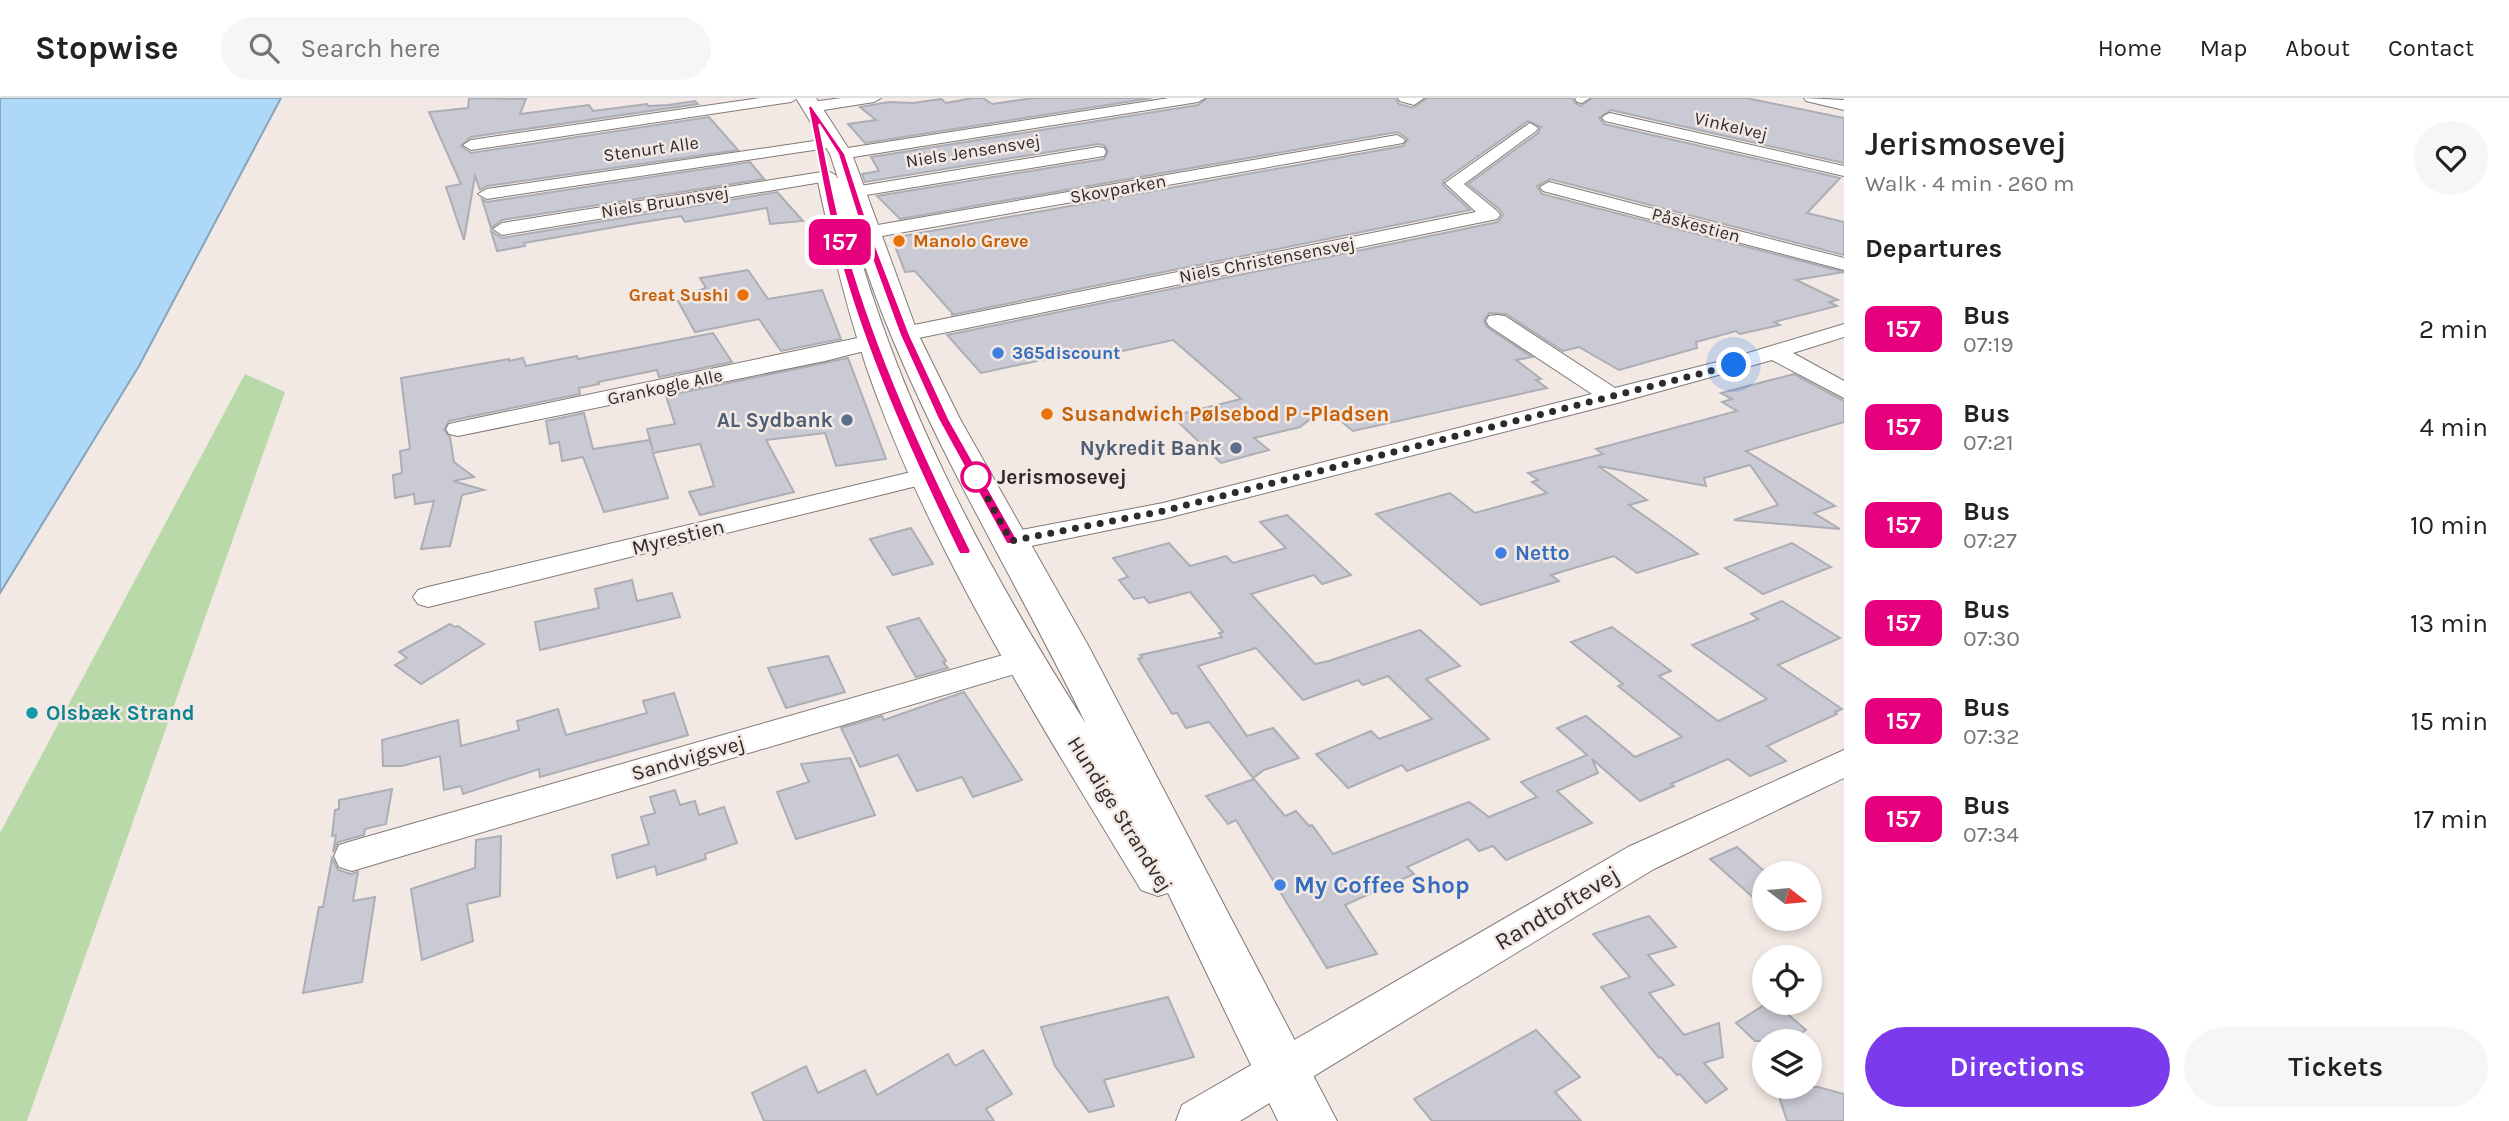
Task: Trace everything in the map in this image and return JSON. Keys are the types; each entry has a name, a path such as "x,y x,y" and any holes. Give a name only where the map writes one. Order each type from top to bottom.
{"main road":[{"path":"803,101 830,158 853,235"},
{"path":"830,158 854,192 853,235"},
{"name":"Hundige Strandvej","path":"853,235 944,419 1069,647 1308,1121"},
{"name":"Hundige Strandvej","path":"853,235 872,342 928,476 964,551 1024,660 1282,1073"},
{"path":"964,551 1011,541"}],"street":[{"path":"471,145 803,101 874,98"},
{"path":"830,158 1198,98"},
{"path":"1405,98 1417,98"},
{"path":"1811,98 1844,104"},
{"name":"Vinkelvej","path":"1611,118 1844,171"},
{"name":"Niels Christensensvej","path":"904,334 1491,215 1454,183 1530,128"},
{"name":"Skovparken","path":"853,235 1397,140"},
{"name":"Niels Jensensvej","path":"854,192 1098,152"},
{"name":"Stenurt Alle","path":"487,194 830,158"},
{"name":"Niels Bruunsvej","path":"502,229 830,158"},
{"name":"Påskestien","path":"1549,187 1844,264"},
{"path":"1497,321 1613,397"},
{"path":"1011,541 1163,511 1613,397 1776,353 1844,330"},
{"name":"Grankogle Alle","path":"458,429 872,342"},
{"path":"1776,353 1844,391"},
{"name":"Myrestien","path":"428,597 928,476"},
{"name":"Sandvigsvej","path":"352,856 1024,660"},
{"name":"Randtoftevej","path":"1198,1121 1641,858 1844,762"}],"green space":[{"path":"245,374 285,392 27,1121 0,1121 0,833"}],"water":[{"path":"0,98 281,98 139,366 0,593"}],"building":[{"path":"469,98 526,99 520,114 589,105 593,111 647,104 668,105 695,101 698,104 471,137 461,146 471,153 709,117 738,150 487,186 480,190 475,176 464,240 446,187 461,184 429,112 468,108"},
{"path":"983,98 992,104 1034,98 1152,98 865,143 848,124 876,120 860,107 889,102 913,103 941,99 946,103"},
{"path":"1207,98 1395,98 1399,104 1413,108 1427,98 1572,98 1581,106 1592,98 1746,98 1844,118 1844,163 1611,110 1599,118 1604,124 1840,178 1807,213 1844,222 1844,255 1550,179 1537,186 1542,194 1844,272 1796,280 1838,300 1829,302 1837,306 1774,322 1780,325 1740,334 1736,331 1696,342 1697,348 1619,370 1579,347 1563,351 1506,314 1489,313 1484,320 1487,327 1532,357 1516,360 1541,379 1536,380 1547,388 1353,431 1332,414 1313,417 1300,427 1254,438 1269,450 1221,463 1172,416 1241,399 1173,340 1100,356 1092,349 981,373 947,335 1498,222 1503,215 1499,209 1468,184 1538,133 1541,127 1528,121 1443,181 1443,185 1470,210 951,315 953,314 915,271 905,272 892,238 1403,146 1408,139 1397,132 900,219 877,196 1104,159 1108,151 1104,145 1098,144 865,182 862,174 879,171 871,157 1198,105"},
{"path":"750,162 764,179 502,220 491,228 482,199 487,202"},
{"path":"777,192 803,221 770,224 767,208 685,222 681,216 524,243 525,246 497,251 491,231 502,238"},
{"path":"748,270 768,299 822,290 841,339 781,351 759,319 695,332 678,301 685,300 682,295 706,288 700,278"},
{"path":"713,333 732,362 659,377 657,370 598,382 599,384 579,388 580,394 449,421 444,430 450,437 454,462 474,477 453,481 484,490 462,495 450,546 421,549 434,501 415,504 414,494 395,498 393,475 402,473 400,451 410,449 401,378 509,359 523,358 526,366 577,356 578,359"},
{"path":"848,358 886,459 836,466 825,433 766,440 794,492 700,515 689,492 714,486 700,444 653,453 668,498 604,512 583,457 562,461 559,442 550,444 546,421 584,413 593,449 650,440 647,429 675,424 666,396"},
{"path":"1794,374 1844,401 1844,422 1746,451 1835,506 1814,513 1840,529 1734,520 1778,505 1750,465 1704,478 1706,486 1598,466 1647,500 1629,505 1698,554 1637,573 1614,556 1551,575 1559,581 1481,605 1376,514 1450,493 1475,513 1547,493 1532,482 1538,480 1528,473 1603,454 1596,449 1737,411 1722,402 1732,399 1721,393"},
{"path":"1287,515 1351,575 1322,584 1314,575 1251,594 1315,664 1420,630 1460,666 1426,679 1489,739 1407,771 1402,765 1348,788 1316,754 1371,731 1379,739 1432,719 1388,676 1363,685 1358,680 1303,700 1256,648 1198,666 1247,736 1273,728 1299,758 1264,770 1253,778 1209,722 1186,728 1177,713 1172,714 1138,659 1142,658 1140,655 1222,637 1219,633 1223,632 1190,592 1149,603 1144,597 1134,599 1119,580 1128,577 1113,558 1169,543 1190,566 1226,556 1233,563 1286,548 1260,522"},
{"path":"911,528 933,564 893,575 870,539"},
{"path":"1792,543 1831,567 1763,594 1725,568"},
{"path":"632,580 637,601 672,593 680,617 540,650 535,622 599,608 595,589"},
{"path":"1782,601 1840,638 1778,665 1842,709 1835,712 1837,714 1767,746 1786,761 1750,776 1728,759 1640,801 1592,759 1598,773 1557,791 1592,823 1506,860 1493,846 1479,851 1468,839 1407,867 1414,874 1345,905 1377,954 1327,968 1236,820 1228,824 1206,796 1254,779 1285,816 1296,811 1309,826 1312,825 1333,854 1469,802 1489,817 1537,797 1521,782 1587,755 1557,728 1586,716 1635,757 1682,737 1618,686 1623,684 1571,642 1612,627 1671,671 1659,676 1718,721 1767,699 1692,645 1758,619 1751,614"},
{"path":"919,618 948,668 916,677 887,627"},
{"path":"450,624 458,626 484,644 421,684 395,665 407,658 399,652"},
{"path":"828,656 845,692 786,708 768,668"},
{"path":"964,692 1022,780 973,797 962,777 917,791 898,755 860,767 841,728 882,716 884,720"},
{"path":"674,693 688,735 540,777 539,769 463,794 461,786 444,790 440,756 402,766 383,766 382,740 458,720 461,746 519,730 517,721 558,709 566,735 647,713 643,701"},
{"path":"850,758 875,815 796,839 777,792 809,782 801,764"},
{"path":"392,789 386,824 365,829 364,835 338,842 333,852 336,835 332,836 335,810 339,809 339,800"},
{"path":"675,790 680,805 695,801 699,815 724,807 737,843 705,854 706,859 657,875 655,866 617,878 612,855 649,844 641,817 655,813 650,797"},
{"path":"501,836 500,896 467,904 473,941 422,960 411,889 475,868 476,840"},
{"path":"1737,847 1753,861 1752,896 1710,859"},
{"path":"332,858 338,870 351,874 358,872 353,901 375,897 362,982 303,993 319,907 323,907"},
{"path":"1649,916 1676,947 1648,955 1674,985 1649,993 1684,1035 1719,1023 1723,1057 1704,1063 1727,1089 1706,1103 1680,1074 1677,1075 1661,1057 1659,1058 1601,987 1630,977 1593,934"},
{"path":"1168,997 1194,1057 1104,1080 1114,1106 1089,1112 1055,1066 1041,1027"},
{"path":"1752,1013 1752,1015 1789,1015 1805,1029 1752,1029 1752,1038 1736,1023"},
{"path":"1536,1030 1580,1077 1555,1092 1581,1121 1432,1121 1414,1099"},
{"path":"983,1050 1012,1094 986,1109 994,1121 764,1121 752,1093 806,1066 818,1093 865,1070 877,1095 948,1054 955,1066"},
{"path":"1822,1088 1844,1094 1844,1121 1787,1121 1780,1099 1822,1099"}],"bus line":[{"name":"157","path":"964,551 928,476 871,340 842,248 811,107 841,154 867,234 905,335 944,419 1011,541"}],"place":[{"name":"Manolo Greve","path":"899,241"},
{"name":"Great Sushi","path":"743,295"},
{"name":"365discount","path":"998,353"},
{"name":"Susandwich Pølsebod P -Pladsen","path":"1047,414"},
{"name":"AL Sydbank","path":"847,420"},
{"name":"Nykredit Bank","path":"1236,448"},
{"name":"Jerismosevej","path":"976,477"},
{"name":"Netto","path":"1501,553"},
{"name":"Olsbæk Strand","path":"32,713"},
{"name":"My Coffee Shop","path":"1280,885"}],"route":[{"path":"976,477 1011,541 1163,511 1734,365"}]}
